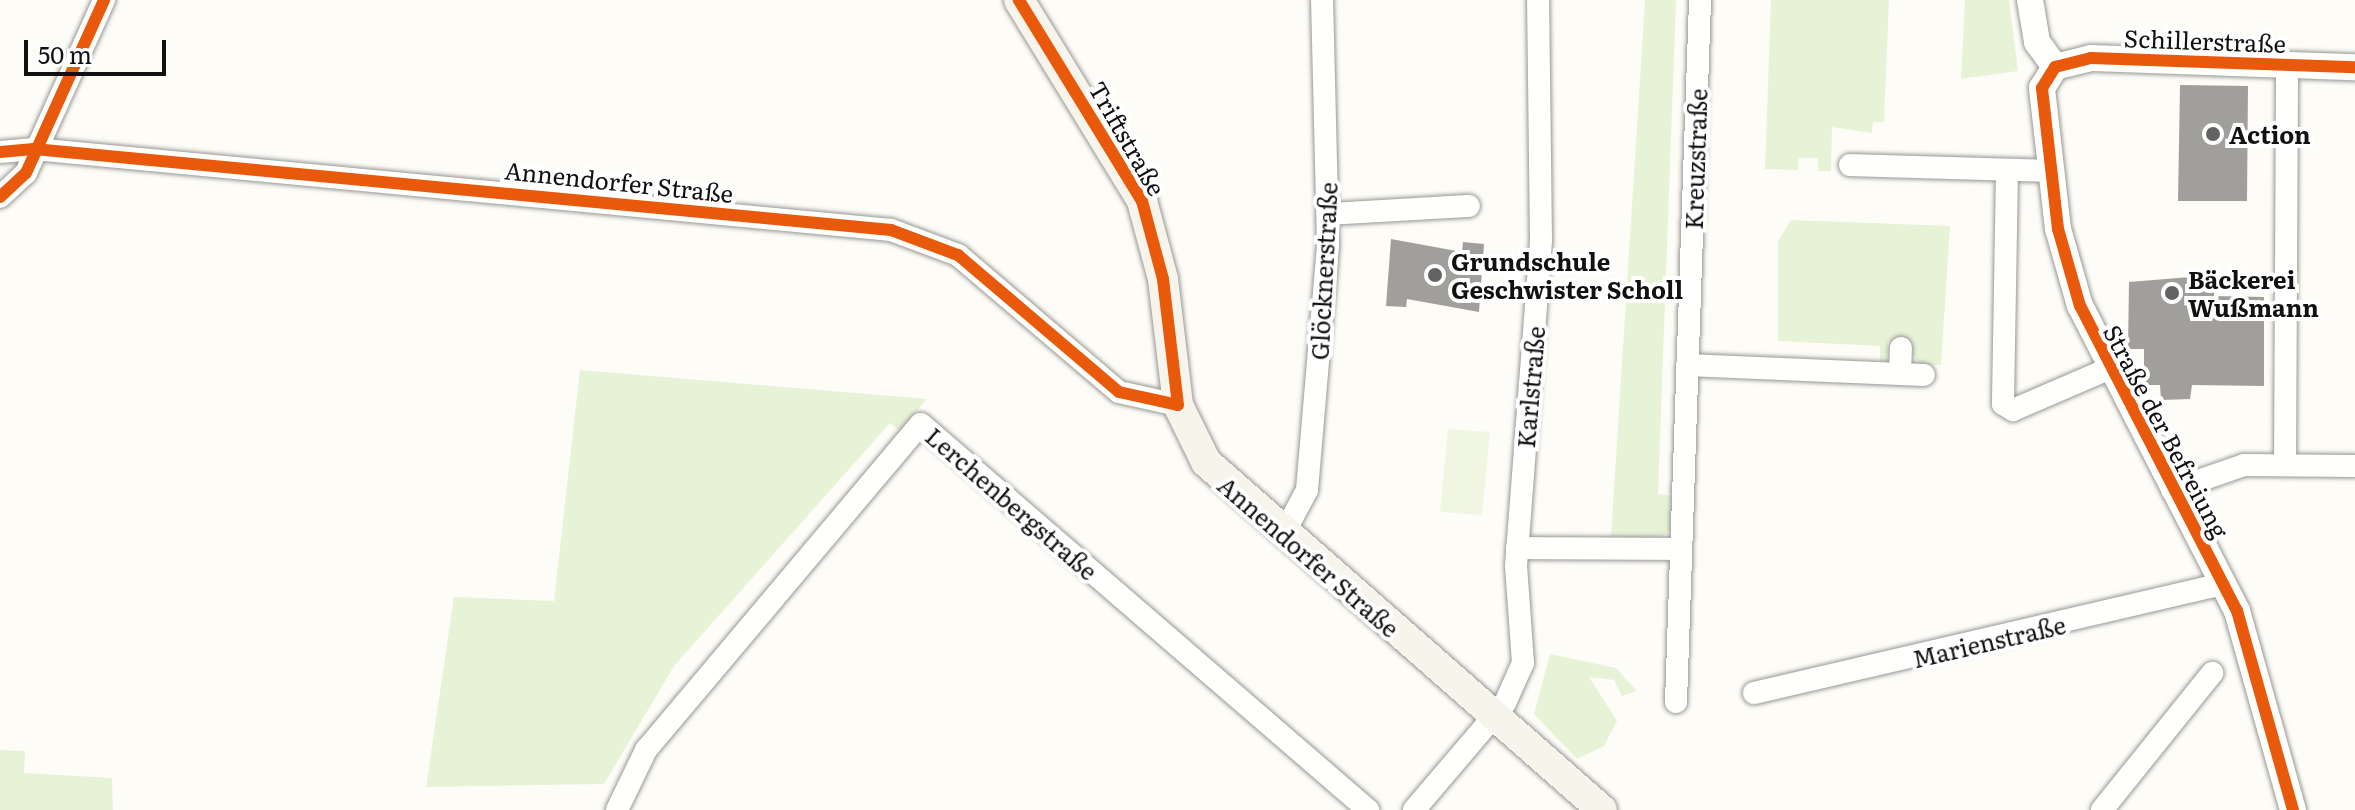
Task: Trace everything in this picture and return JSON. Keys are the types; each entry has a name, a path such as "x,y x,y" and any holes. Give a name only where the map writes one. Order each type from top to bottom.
{"main road":[{"name":"Triftstraße","path":"1019,0 1142,201 1163,279 1178,405"},
{"name":"Annendorfer Straße","path":"1178,405 1206,462 1283,535 1602,810"}],"street":[{"path":"0,197 26,173 34,149 104,0"},
{"name":"Glöcknerstraße","path":"1283,535 1307,490 1329,214 1322,0"},
{"name":"Karlstraße","path":"1494,717 1523,663 1517,548 1541,240 1538,0"},
{"name":"Kreuzstraße","path":"1676,702 1700,0"},
{"path":"2030,0 2037,42 2055,67"},
{"name":"Schillerstraße","path":"2055,67 2091,58 2355,67"},
{"path":"2285,465 2287,66"},
{"name":"Straße der Befreiung","path":"2055,67 2042,88 2066,265 2108,369 2223,584 2254,656 2293,810"},
{"name":"Annendorfer Straße","path":"0,152 34,149 891,230 958,255 1119,392 1178,405"},
{"path":"1850,165 2051,171"},
{"name":"Straße der Befreiung","path":"2007,172 2003,404 2013,410 2108,369"},
{"path":"1329,214 1469,206"},
{"path":"1900,374 1901,348"},
{"path":"1687,365 1924,375"},
{"name":"Lerchenbergstraße","path":"617,810 646,750 921,424 1368,810"},
{"name":"Straße der Befreiung","path":"2172,490 2231,468 2355,466"},
{"path":"1517,548 1681,549"},
{"name":"Marienstraße","path":"1754,693 2223,584"},
{"path":"2102,810 2212,673"},
{"path":"1414,810 1494,717"}],"green space":[{"path":"1645,0 1676,0 1658,494 1674,496 1672,529 1657,540 1611,537"},
{"path":"1771,0 1889,0 1884,122 1873,122 1872,133 1832,127 1831,171 1818,171 1818,158 1799,158 1798,170 1765,169"},
{"path":"1965,0 2009,0 2018,71 1961,79"},
{"path":"1791,220 1950,226 1941,365 1919,364 1907,343 1888,341 1887,361 1880,361 1880,346 1778,341 1778,241"},
{"path":"580,370 927,399 900,431 890,423 674,666 604,784 426,787 454,597 554,601"},
{"path":"1448,429 1490,432 1482,515 1440,512"},
{"path":"1550,654 1616,668 1637,691 1622,696 1614,680 1589,677 1617,721 1604,746 1577,759 1534,714"},
{"path":"0,750 25,751 24,773 112,778 113,810 0,810"}],"building":[{"name":"Action","path":"2180,85 2248,86 2247,201 2178,201"},
{"name":"Grundschule Geschwister Scholl","path":"1391,239 1462,252 1463,242 1484,244 1479,312 1407,299 1406,307 1386,306"},
{"path":"2214,275 2214,296 2264,297 2264,386 2192,385 2190,399 2161,400 2160,385 2144,385 2144,349 2128,349 2129,282"}],"cycle path":[{"path":"0,197 26,173 104,0"},
{"path":"0,152 34,149 891,230 958,255 1119,392 1178,405 1163,279 1142,201 1019,0"},
{"path":"2293,810 2237,611 2080,306 2058,229 2042,88 2055,67 2091,58 2355,67"}],"place":[{"name":"Action","path":"2213,134"},
{"name":"Grundschule Geschwister Scholl","path":"1435,275"},
{"name":"Bäckerei Wußmann","path":"2172,293"}]}
